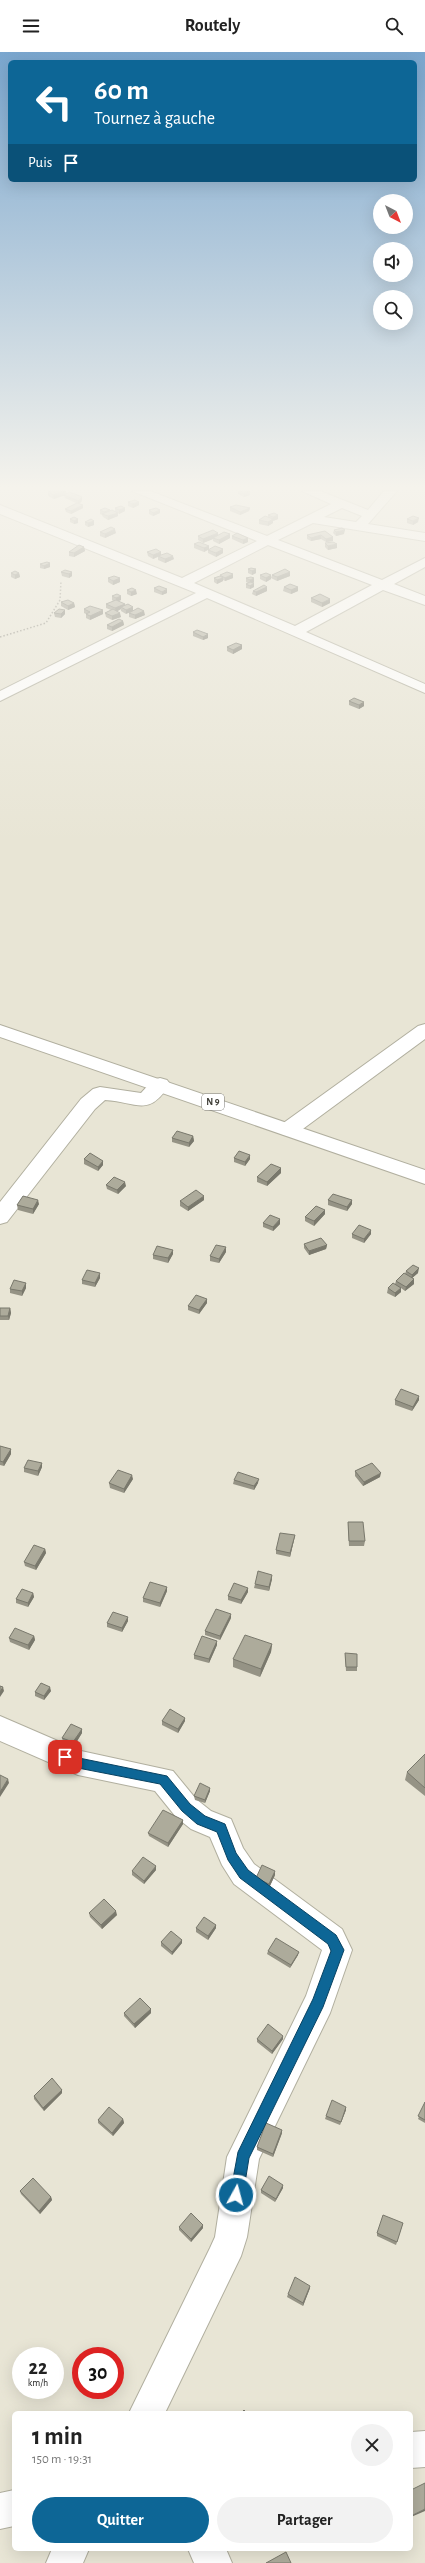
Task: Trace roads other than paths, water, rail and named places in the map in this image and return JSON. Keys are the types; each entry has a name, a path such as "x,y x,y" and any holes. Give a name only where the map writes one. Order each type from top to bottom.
{"street":[{"path":"0,696 177,608"},
{"path":"242,608 425,689"},
{"path":"295,632 339,608"},
{"path":"289,1129 425,1030"},
{"name":"N 9","path":"0,1031 160,1084 425,1177"},
{"path":"0,1217 88,1104 100,1093 115,1094 146,1100 160,1084"},
{"path":"0,1728 78,1763 163,1780 186,1808 201,1820 221,1828 232,1856 244,1874 332,1940 337,1950 319,2002 243,2156 231,2237 224,2256 168,2372 147,2411"},
{"path":"413,2450 425,2449"},
{"path":"0,2511 12,2508"},
{"path":"64,2563 70,2551"},
{"path":"207,2551 214,2563"}]}
